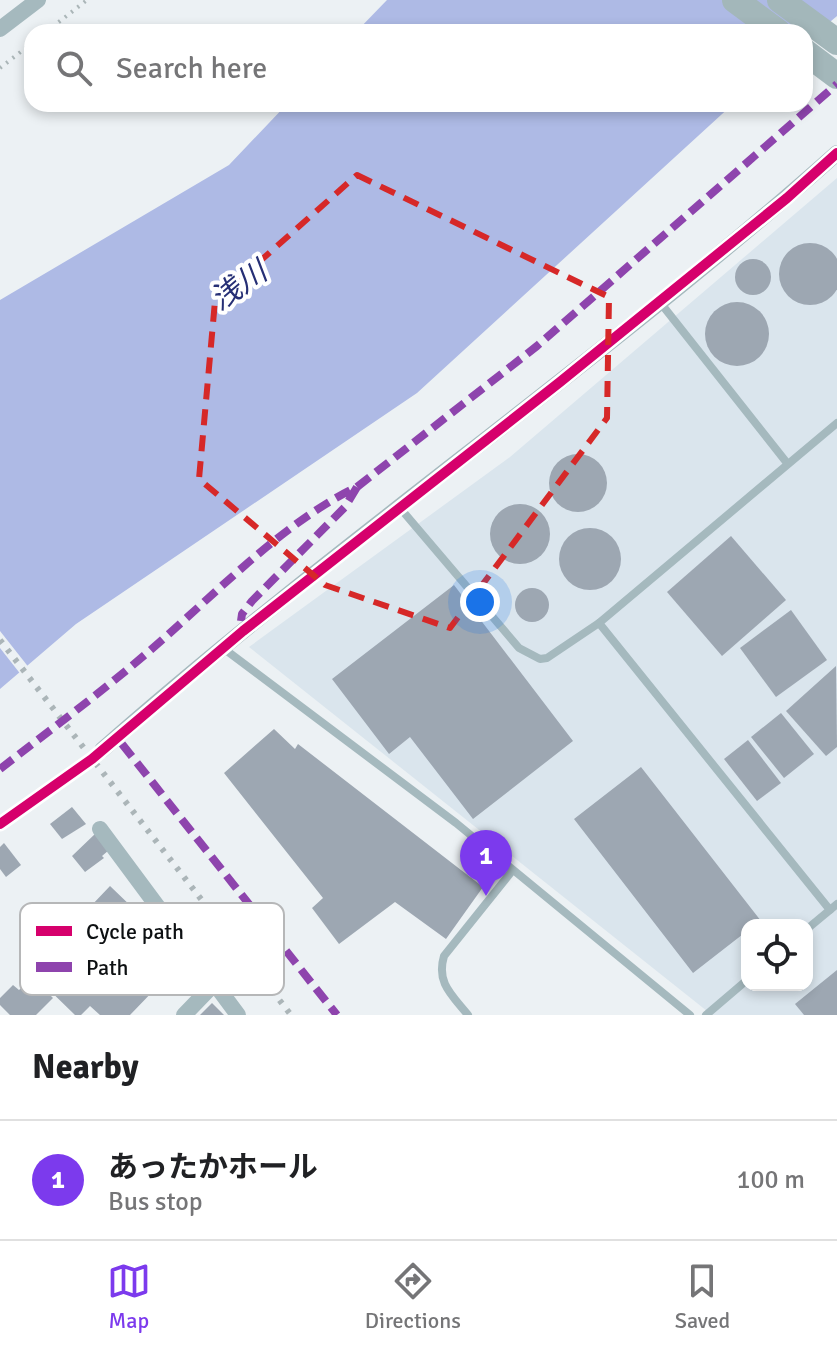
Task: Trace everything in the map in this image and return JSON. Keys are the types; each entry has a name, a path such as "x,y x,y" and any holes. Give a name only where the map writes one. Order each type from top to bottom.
{"highway":[{"path":"735,0 767,24"},
{"path":"780,0 813,24"},
{"path":"813,24 837,42"},
{"path":"813,58 837,76"}],"street":[{"path":"0,29 38,0"},
{"path":"102,750 223,648 787,198 837,153"},
{"path":"100,829 154,903"},
{"path":"184,1015 203,995"},
{"path":"223,995 238,1015"}],"lane":[{"path":"659,301 787,463"},
{"path":"400,508 525,654 547,658 599,623 837,423"},
{"path":"599,623 833,907 813,924"},
{"path":"223,648 456,823 690,1015"},
{"path":"0,824 102,750"},
{"path":"468,1015 445,985 439,971 444,956 512,871"},
{"path":"706,1015 741,985"}],"path":[{"path":"56,24 87,0"},
{"path":"0,68 24,49"}],"highlighted area":[{"path":"357,175 609,297 607,418 450,628 325,585 199,479 215,301"}],"shaded area":[{"path":"837,178 837,1015 712,1015 249,647 510,457"}],"water":[{"path":"387,0 837,0 837,16 813,36 813,24 364,24"},
{"name":"浅川","path":"279,112 724,112 417,393 76,624 0,689 0,300 229,165"}],"pier":[{"path":"0,631 30,669 22,676 0,648"}],"building":[{"path":"810,243 832,252 838,262 838,286 832,296 810,305 788,296 779,274 788,252"},
{"path":"753,259 766,264 771,277 766,290 753,295 740,290 735,277 740,264"},
{"path":"731,302 743,302 760,311 767,322 767,346 760,357 743,366 731,366 719,361 710,352 705,340 705,328 710,316 719,307"},
{"path":"578,454 598,463 607,483 598,503 578,512 558,503 549,483 558,463"},
{"path":"520,504 532,506 541,513 548,522 548,546 541,555 532,562 520,564 508,562 499,555 492,546 490,534 492,522 499,513 508,506"},
{"path":"584,528 596,528 612,537 619,547 619,571 612,581 596,590 584,590 564,576 559,565 559,553 573,533"},
{"path":"731,536 786,600 722,656 667,592"},
{"path":"454,585 573,741 473,819 410,737 389,754 332,679"},
{"path":"532,588 544,593 549,605 544,617 532,622 520,617 515,605 520,593"},
{"path":"791,610 827,660 776,697 740,648"},
{"path":"836,666 837,747 826,756 786,711"},
{"path":"781,713 814,754 784,778 751,737"},
{"path":"274,729 295,749 298,744 483,887 446,939 395,902 339,944 312,908 323,898 224,773"},
{"path":"748,740 781,783 757,801 724,759"},
{"path":"641,767 759,919 741,919 741,936 693,973 574,819"},
{"path":"72,807 86,824 62,839 50,824"},
{"path":"96,833 109,850 102,856 104,858 85,872 72,856"},
{"path":"4,843 21,865 6,877 0,869 0,847"},
{"path":"110,886 128,903 94,903"},
{"path":"837,970 837,1015 804,1015 795,1004"},
{"path":"13,985 20,995 50,995 53,998 36,1015 10,1015 0,1005 0,998"},
{"path":"54,995 149,995 130,1015 100,1015 90,1006 81,1015 75,1015"},
{"path":"212,1003 224,1015 200,1015"}],"railway":[{"path":"0,640 204,903"},
{"path":"275,995 291,1015"}],"marked path":[{"path":"813,105 837,84"},
{"path":"357,487 537,346 805,112"},
{"path":"0,769 122,674 280,536 357,487 345,507 252,601 242,614 241,621"},
{"path":"122,744 248,903"},
{"path":"284,948 337,1015"}],"cycle path":[{"path":"0,824 92,759 243,631 560,382 787,198 837,153"}],"place":[{"name":"あったかホール","path":"486,896"}]}
